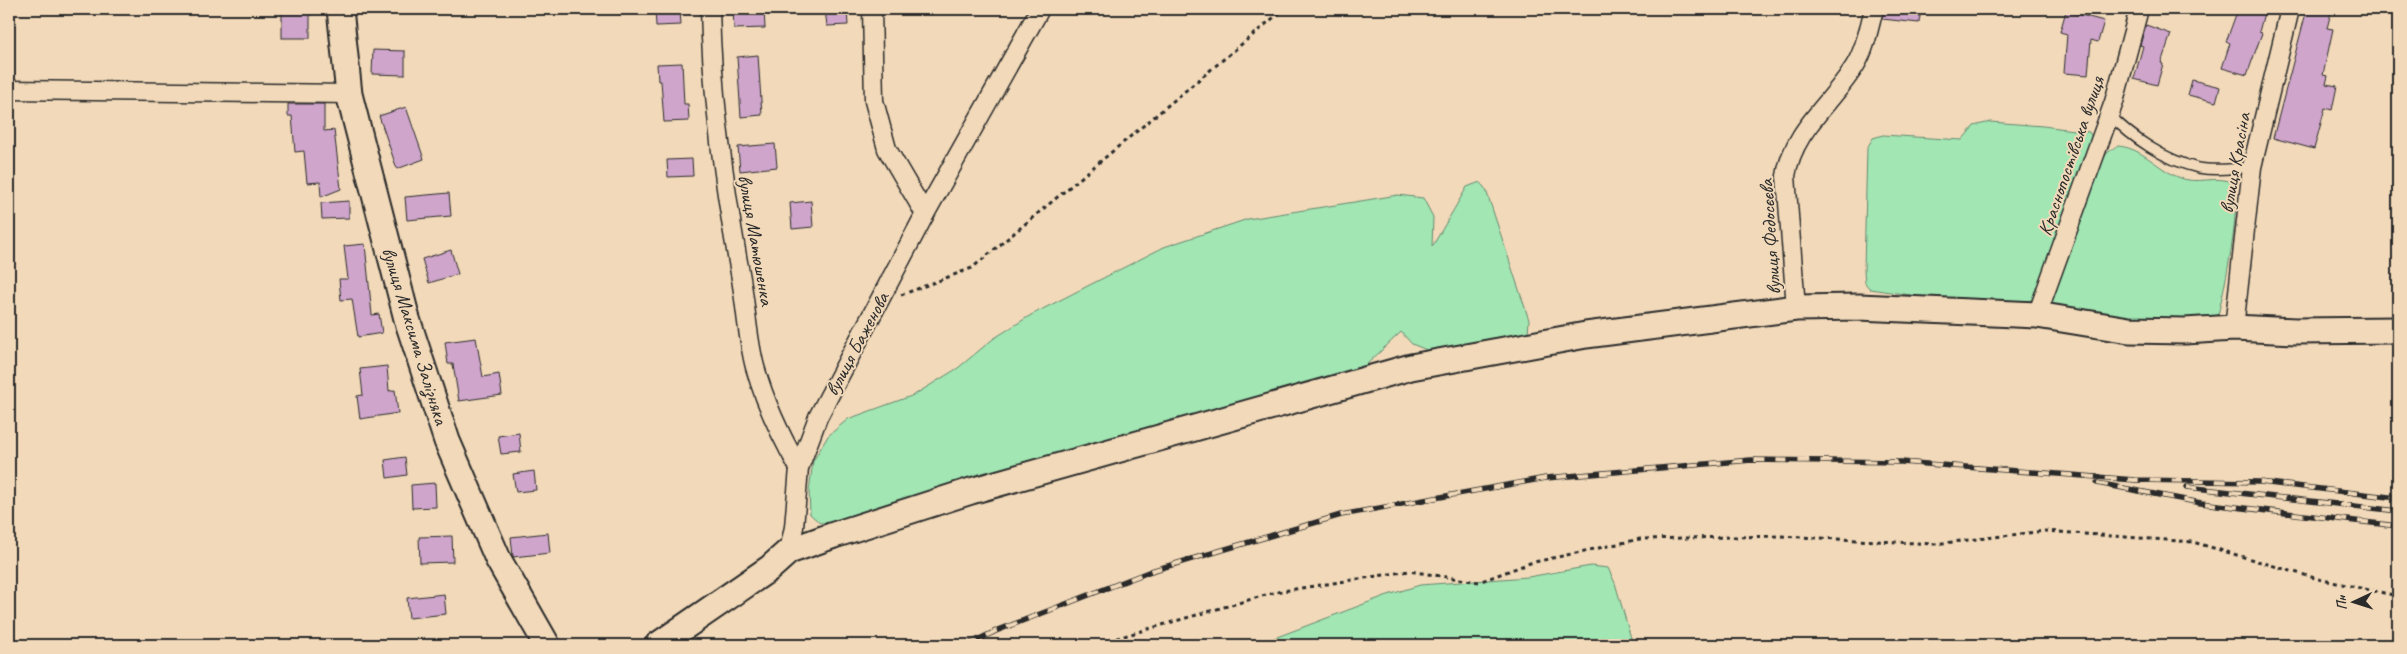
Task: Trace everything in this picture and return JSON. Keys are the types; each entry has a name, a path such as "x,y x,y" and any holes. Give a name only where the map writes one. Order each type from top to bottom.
{"street":[{"name":"вулиця Максима Залізняка","path":"340,9 349,94 406,319 447,440 498,559 547,645"},
{"name":"вулиця Матюшенка","path":"710,9 712,64 726,197 755,365 776,425 799,468"},
{"path":"872,9 874,101 887,149 925,214"},
{"name":"вулиця Баженова","path":"789,551 794,527 799,468 818,417 880,304 925,214 1040,9"},
{"name":"вулиця Федосєєва","path":"1796,308 1786,176 1788,158 1805,129 1856,64 1867,37 1874,9"},
{"name":"Краснопостівська вулиця","path":"2037,315 2110,114 2139,9"},
{"name":"вулиця Красіна","path":"2234,328 2252,168 2290,9"},
{"path":"9,90 349,94"},
{"path":"658,645 770,568 789,551 971,491 1411,367 1586,335 1796,308 1859,307 2037,315 2129,330 2185,331 2234,328 2296,331 2398,330"}],"lane":[{"path":"2110,114 2126,132 2177,161 2199,168 2252,168"}],"path":[{"path":"880,304 972,268 1284,9"},
{"path":"1093,645 1276,592 1409,570 1479,582 1530,563 1640,539 1780,536 1935,544 2045,531 2193,542 2318,580 2398,596"}],"green space":[{"path":"1990,122 2089,132 2093,138 2039,290 2030,301 2017,303 1917,296 1870,289 1865,283 1864,270 1867,148 1873,138 1883,135 1962,140 1974,126"},
{"path":"2117,146 2134,150 2178,177 2234,183 2234,230 2218,315 2180,323 2158,323 2113,319 2051,309 2051,301 2059,277 2103,159 2108,152"},
{"path":"1480,182 1486,190 1529,320 1528,333 1516,338 1429,351 1412,344 1401,332 1365,366 1338,376 843,522 820,523 810,514 809,491 813,461 828,436 848,419 914,395 958,368 993,339 1031,315 1164,247 1248,219 1398,195 1423,198 1433,217 1432,247 1467,187"},
{"path":"1591,566 1608,568 1615,583 1633,645 1256,645 1385,596 1420,585 1528,577"}],"building":[{"path":"282,9 310,9 310,38 282,38"},
{"path":"655,9 680,9 681,25 656,26"},
{"path":"733,9 764,9 765,28 734,29"},
{"path":"825,9 847,9 848,25 827,26"},
{"path":"1884,9 1921,9 1919,23 1882,19"},
{"path":"2238,9 2265,9 2259,32 2262,33 2247,75 2222,68 2230,43 2226,42"},
{"path":"2307,9 2332,9 2327,28 2333,29 2323,75 2328,76 2326,84 2337,86 2332,110 2325,108 2314,149 2273,138"},
{"path":"2066,11 2104,21 2098,42 2091,40 2088,75 2064,73 2067,34 2060,32"},
{"path":"2146,25 2171,34 2161,63 2163,64 2157,85 2134,79 2143,46 2140,45"},
{"path":"373,50 405,51 405,75 372,74"},
{"path":"758,55 762,115 741,117 737,57"},
{"path":"682,63 684,104 688,104 689,121 664,122 661,81 658,81 657,64"},
{"path":"2192,80 2220,87 2216,102 2188,95"},
{"path":"288,104 324,104 324,131 334,130 341,189 321,197 320,182 307,183 304,151 295,152 292,116 288,116"},
{"path":"406,107 424,159 397,169 379,116"},
{"path":"775,144 777,167 740,171 738,147"},
{"path":"692,159 693,176 668,177 667,160"},
{"path":"449,193 451,216 407,220 405,197"},
{"path":"349,201 349,218 322,219 321,203"},
{"path":"811,201 813,227 792,229 790,203"},
{"path":"365,244 372,315 379,314 382,333 358,337 352,299 341,300 339,279 348,279 344,246"},
{"path":"451,250 458,274 429,283 422,259"},
{"path":"476,338 483,377 499,374 502,395 459,401 453,364 448,364 445,342"},
{"path":"387,366 389,391 395,390 398,413 360,419 357,396 363,395 360,369"},
{"path":"519,433 521,452 501,454 498,436"},
{"path":"405,457 407,475 387,478 385,460"},
{"path":"534,471 536,490 516,492 513,474"},
{"path":"435,483 436,507 412,508 411,485"},
{"path":"548,533 550,553 513,557 511,537"},
{"path":"452,536 453,562 420,563 419,537"},
{"path":"444,594 446,614 409,618 407,598"}],"railway":[{"path":"967,645 996,631 1151,571 1341,515 1546,478 1751,460 1901,462 2135,480 2260,482 2398,498"},
{"path":"2097,483 2201,503 2398,526"},
{"path":"2187,487 2398,511"}]}
